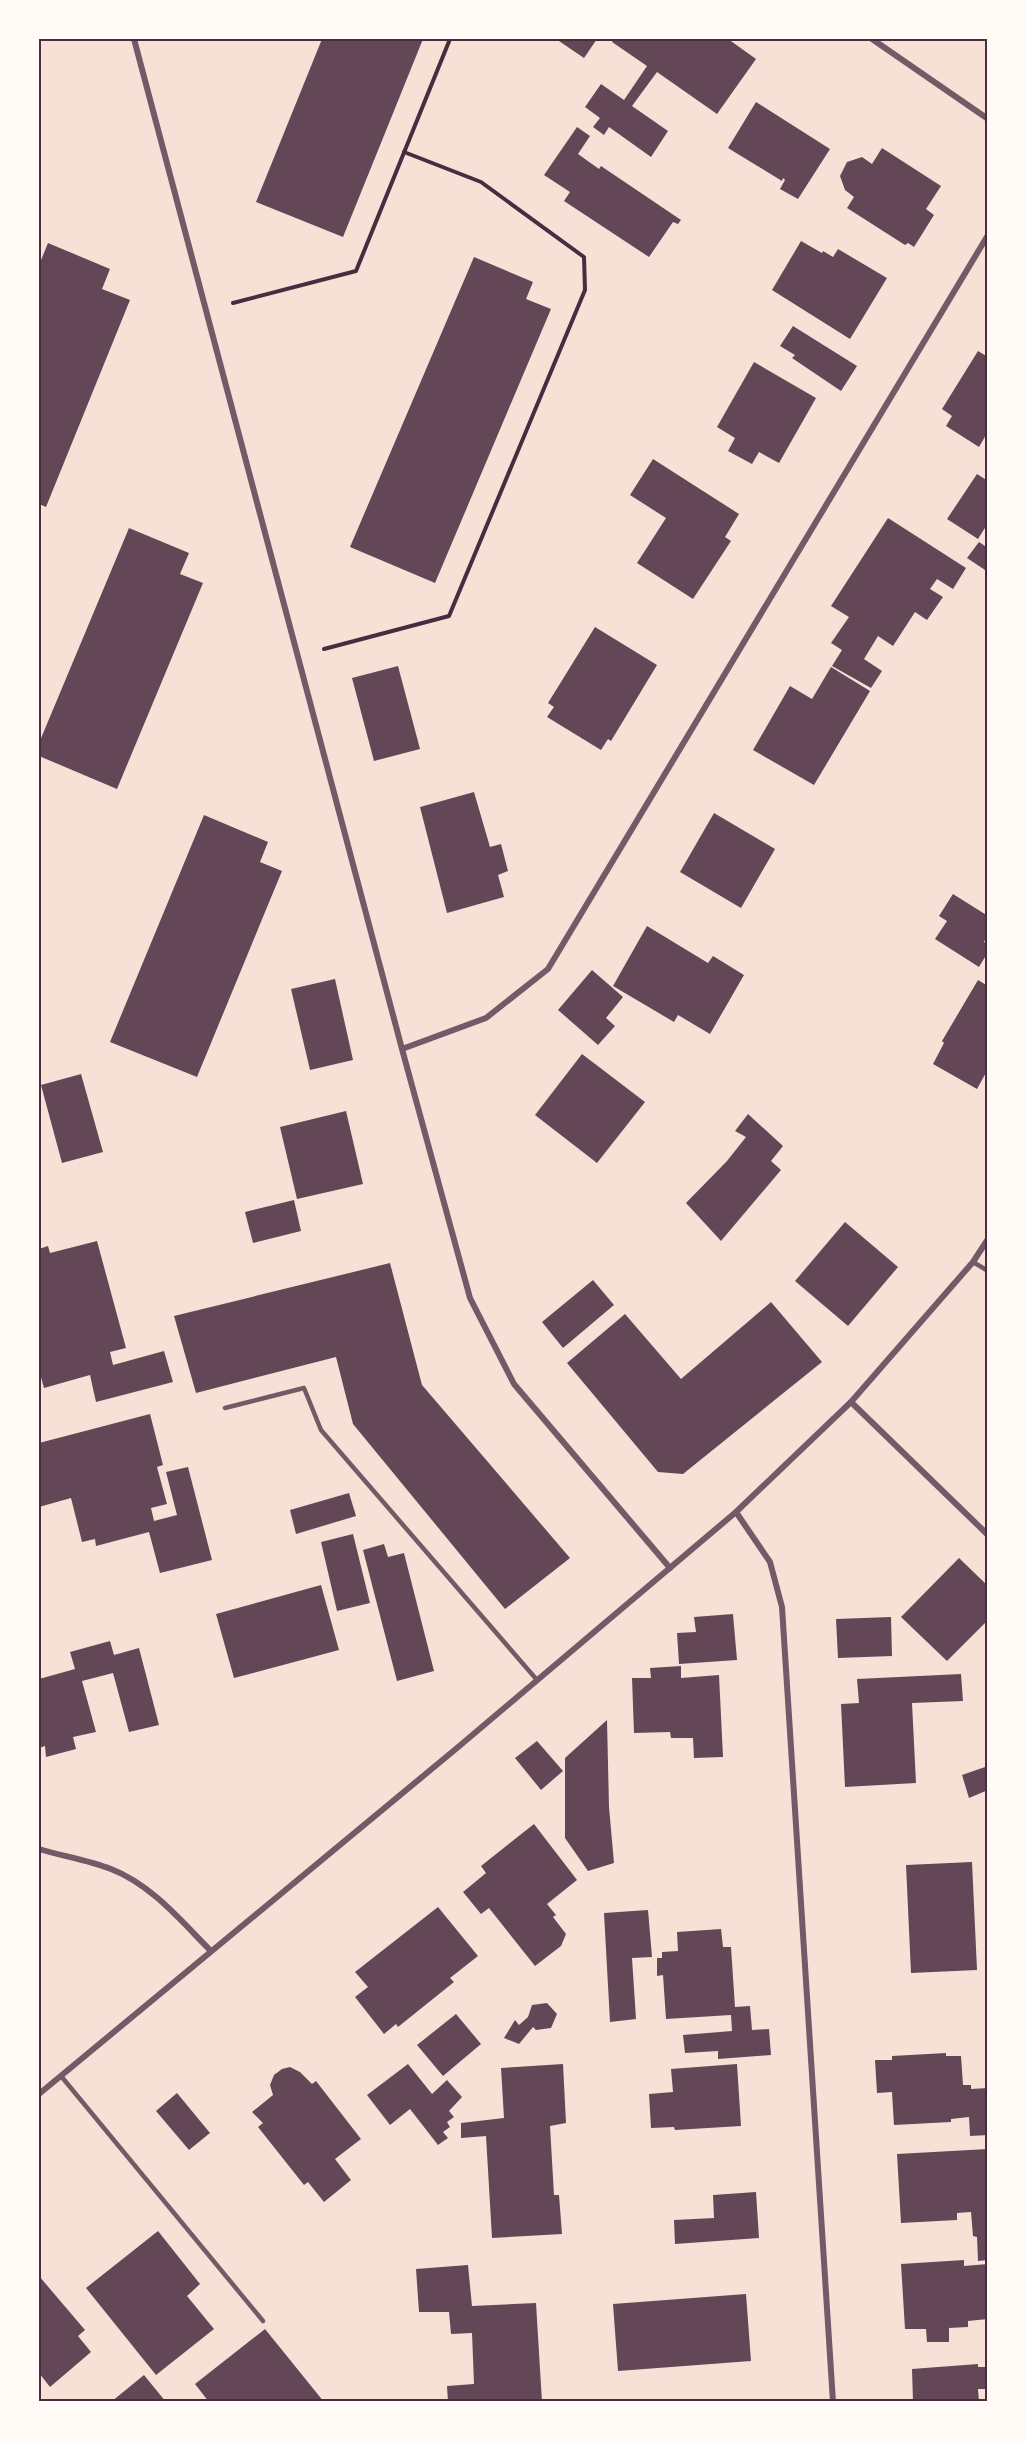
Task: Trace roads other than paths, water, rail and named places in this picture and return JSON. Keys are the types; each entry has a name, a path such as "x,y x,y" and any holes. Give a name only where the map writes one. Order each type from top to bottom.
{"street":[{"path":"134,39 470,1298 514,1384 670,1568"},
{"path":"872,39 988,119"},
{"path":"402,1049 486,1018 548,969 988,235"},
{"path":"39,2094 736,1512 851,1402 973,1262 988,1239"},
{"path":"851,1402 988,1535"},
{"path":"736,1512 770,1562 782,1607 833,2402"},
{"path":"39,1850 111,1869 135,1882 159,1899 211,1951"}],"lane":[{"path":"973,1262 988,1271"},
{"path":"225,1408 304,1388 321,1430 537,1680"},
{"path":"60,2076 263,2320"}]}
